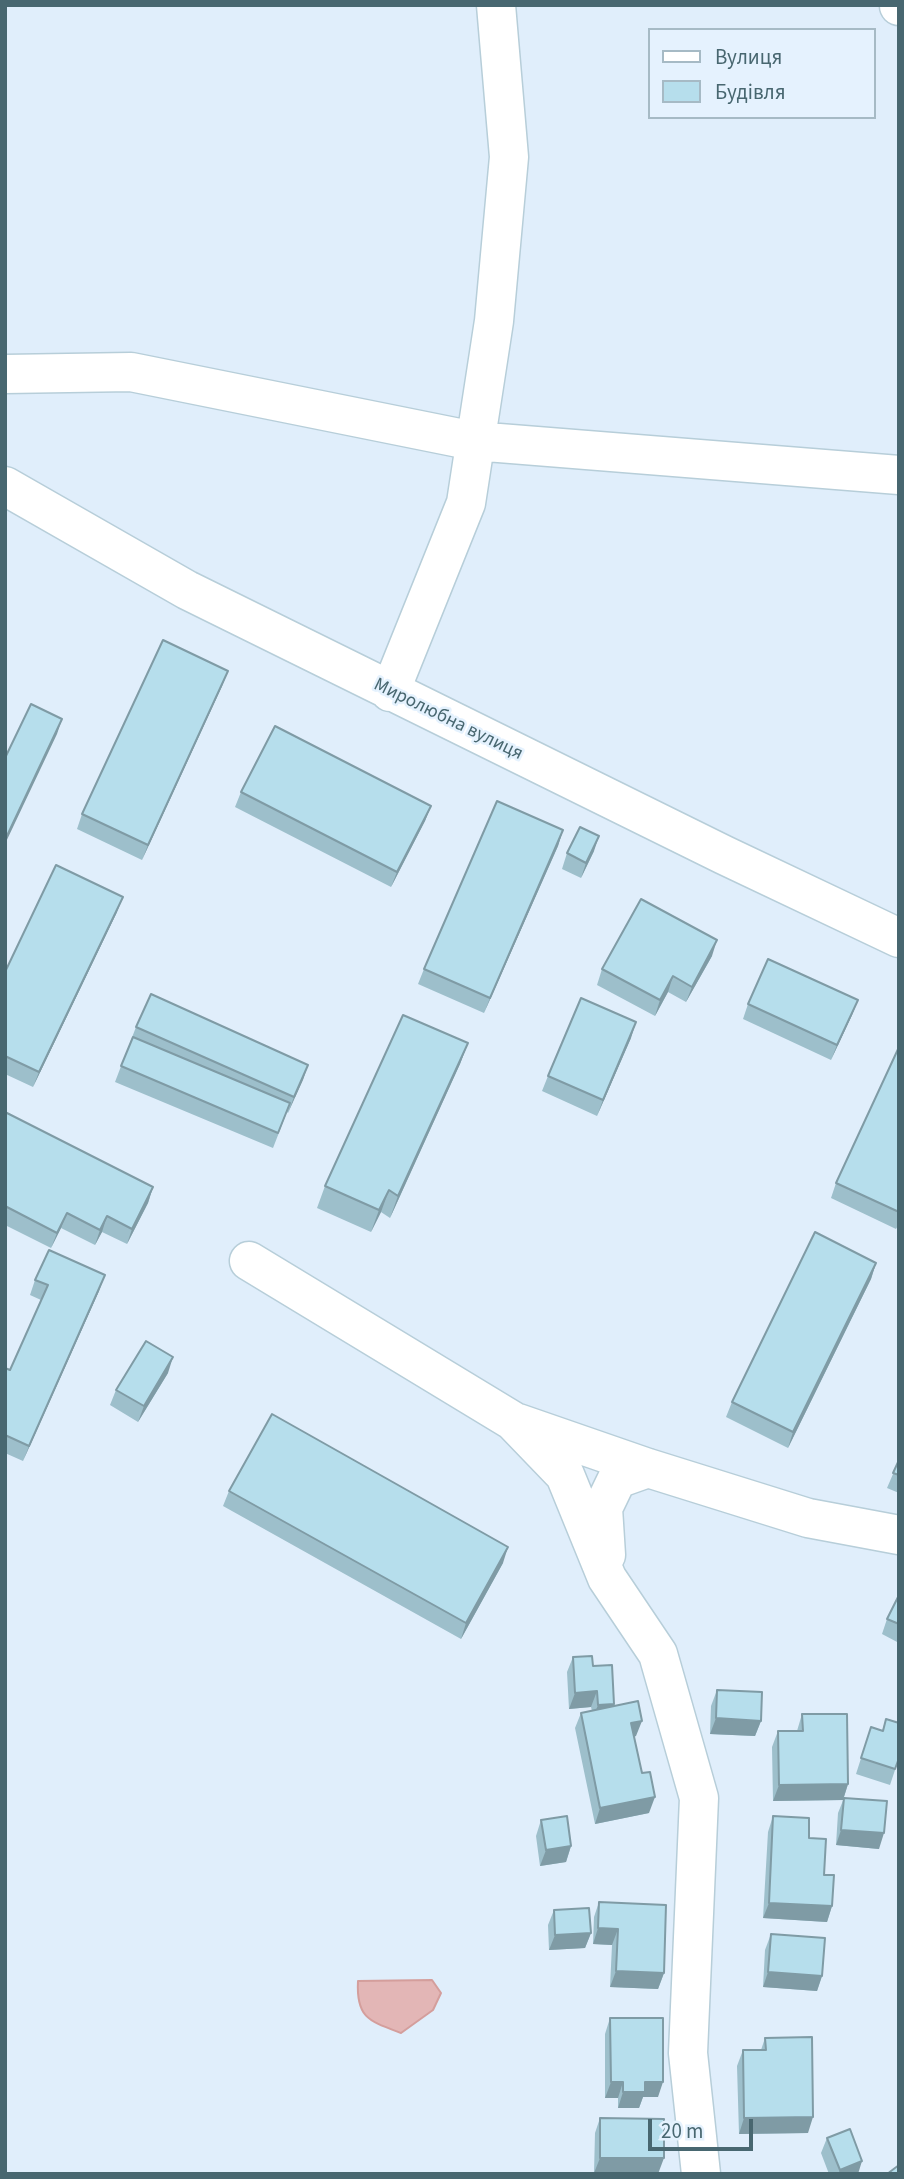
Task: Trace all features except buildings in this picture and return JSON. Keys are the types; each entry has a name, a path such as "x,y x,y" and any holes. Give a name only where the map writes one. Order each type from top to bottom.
{"street":[{"path":"390,692 466,503 494,321 509,157 496,5"},
{"path":"5,374 131,372 474,441 899,475"},
{"name":"Миролюбна вулиця","path":"5,486 187,590 390,692 899,938"},
{"path":"249,1261 513,1421 649,1468 808,1518 899,1535"},
{"path":"513,1421 565,1475 607,1578 658,1654 699,1798 688,2053 701,2174"},
{"path":"607,1578 603,1508 617,1479 649,1468"}],"shaded area":[{"path":"432,1980 441,1993 433,2010 401,2033 380,2025 362,2011 358,1981"}]}
